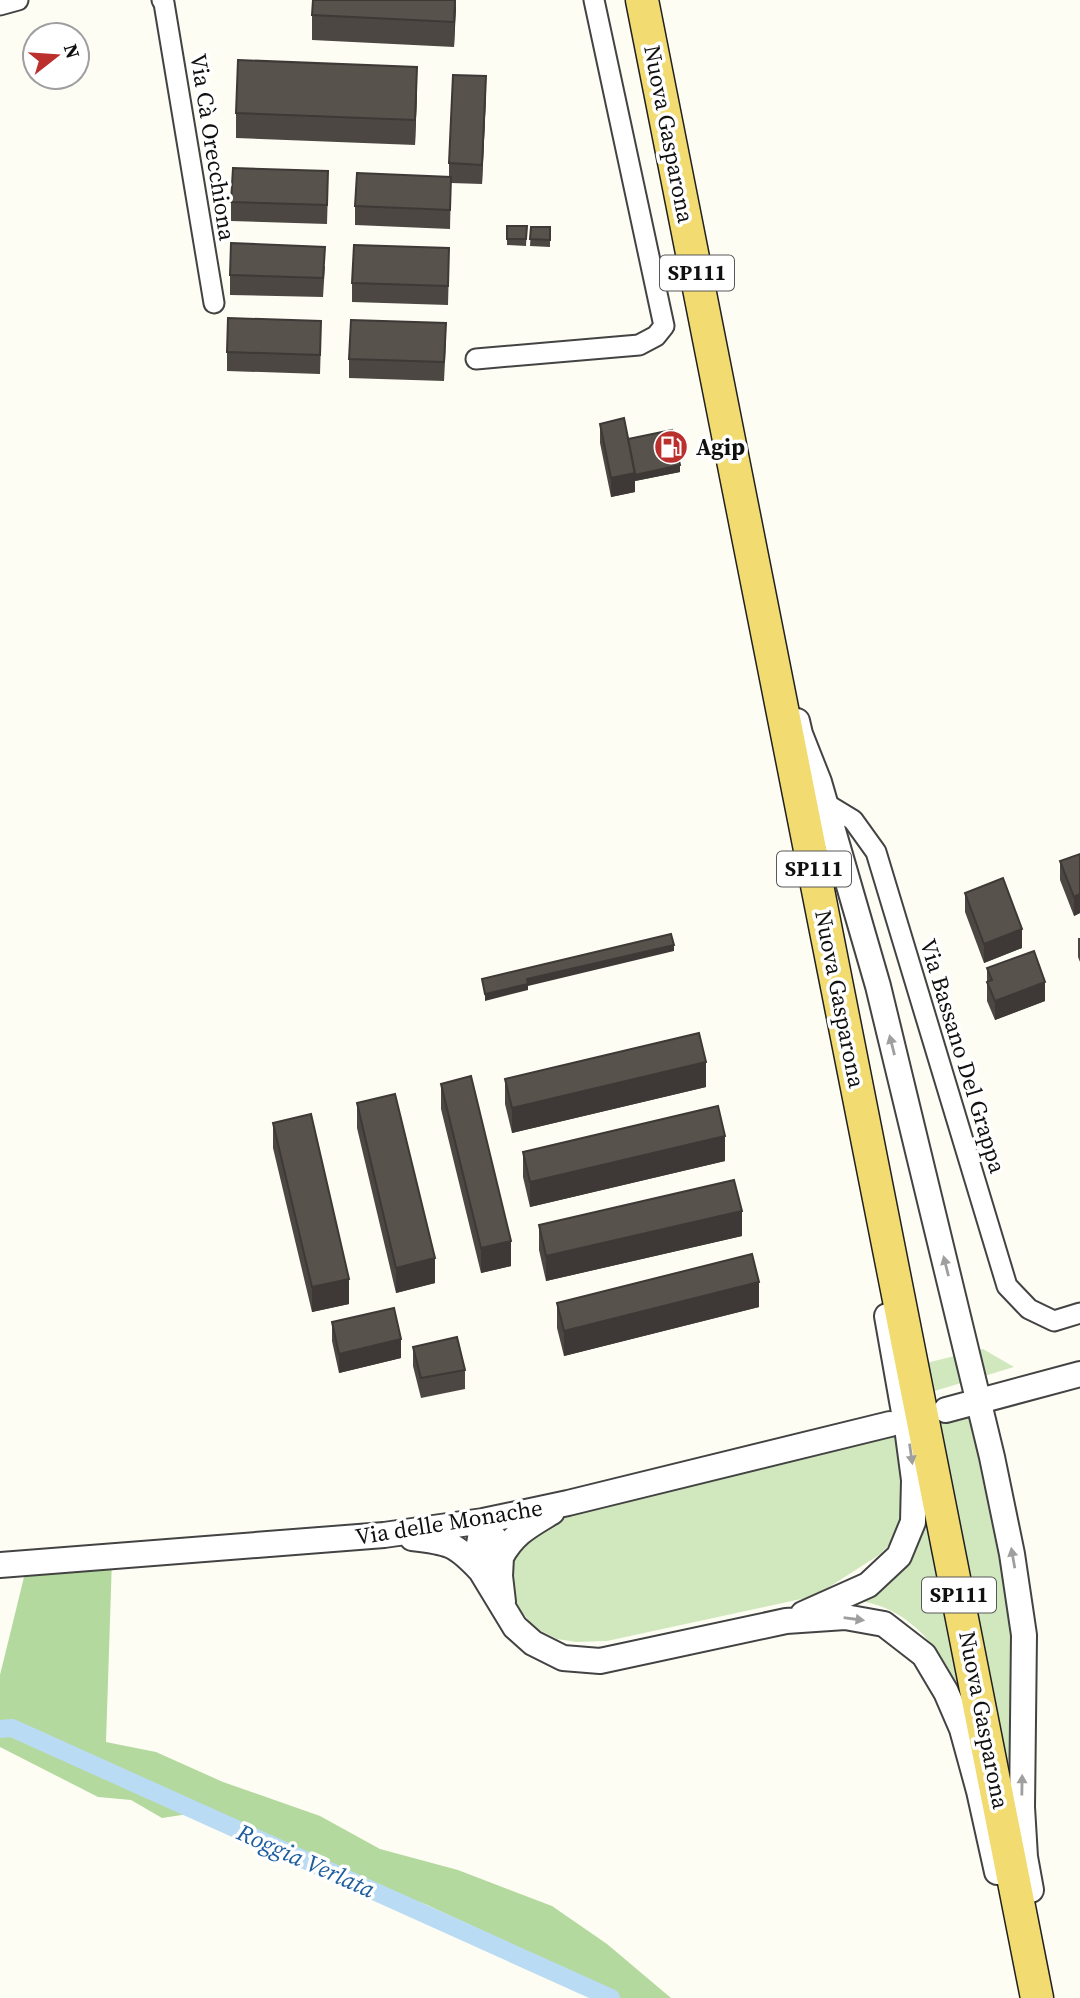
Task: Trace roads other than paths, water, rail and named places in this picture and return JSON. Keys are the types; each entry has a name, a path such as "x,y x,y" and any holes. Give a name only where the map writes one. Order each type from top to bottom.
{"main road":[{"name":"Nuova Gasparona","path":"642,0 1037,1998"}],"street":[{"path":"0,5 18,0"},
{"name":"Via Cà Orecchiona","path":"162,0 214,303"},
{"path":"476,359 639,345 656,336 664,326 594,0"},
{"path":"750,545 776,617 800,734 819,782 878,986 992,1457 1022,1611 1022,1807 1025,1857 1048,1983 1048,1998"},
{"name":"Via Bassano Del Grappa","path":"825,803 853,820 876,852 1007,1286 1029,1309 1054,1321 1080,1313"},
{"path":"786,1621 868,1585 899,1556 913,1522 914,1480 887,1318 878,1193"},
{"path":"962,1332 981,1369 1002,1385 1031,1386"},
{"path":"946,1410 1080,1374"},
{"path":"992,1457 1003,1412 1031,1386"},
{"name":"Via delle Monache","path":"0,1565 383,1535 483,1521 568,1503 890,1424"},
{"path":"501,1557 519,1532 568,1503"},
{"path":"483,1521 495,1539 501,1557 504,1610"},
{"path":"481,1571 479,1544 483,1521"},
{"path":"383,1535 439,1541 462,1551 481,1571 514,1627 533,1643 563,1658 600,1661 786,1621 845,1617 884,1624 924,1655 946,1692 962,1729 1028,1998"}],"waterway":[{"name":"Roggia Verlata","path":"0,1729 12,1728 611,1998"}],"place":[{"name":"Agip","path":"671,447"}]}
